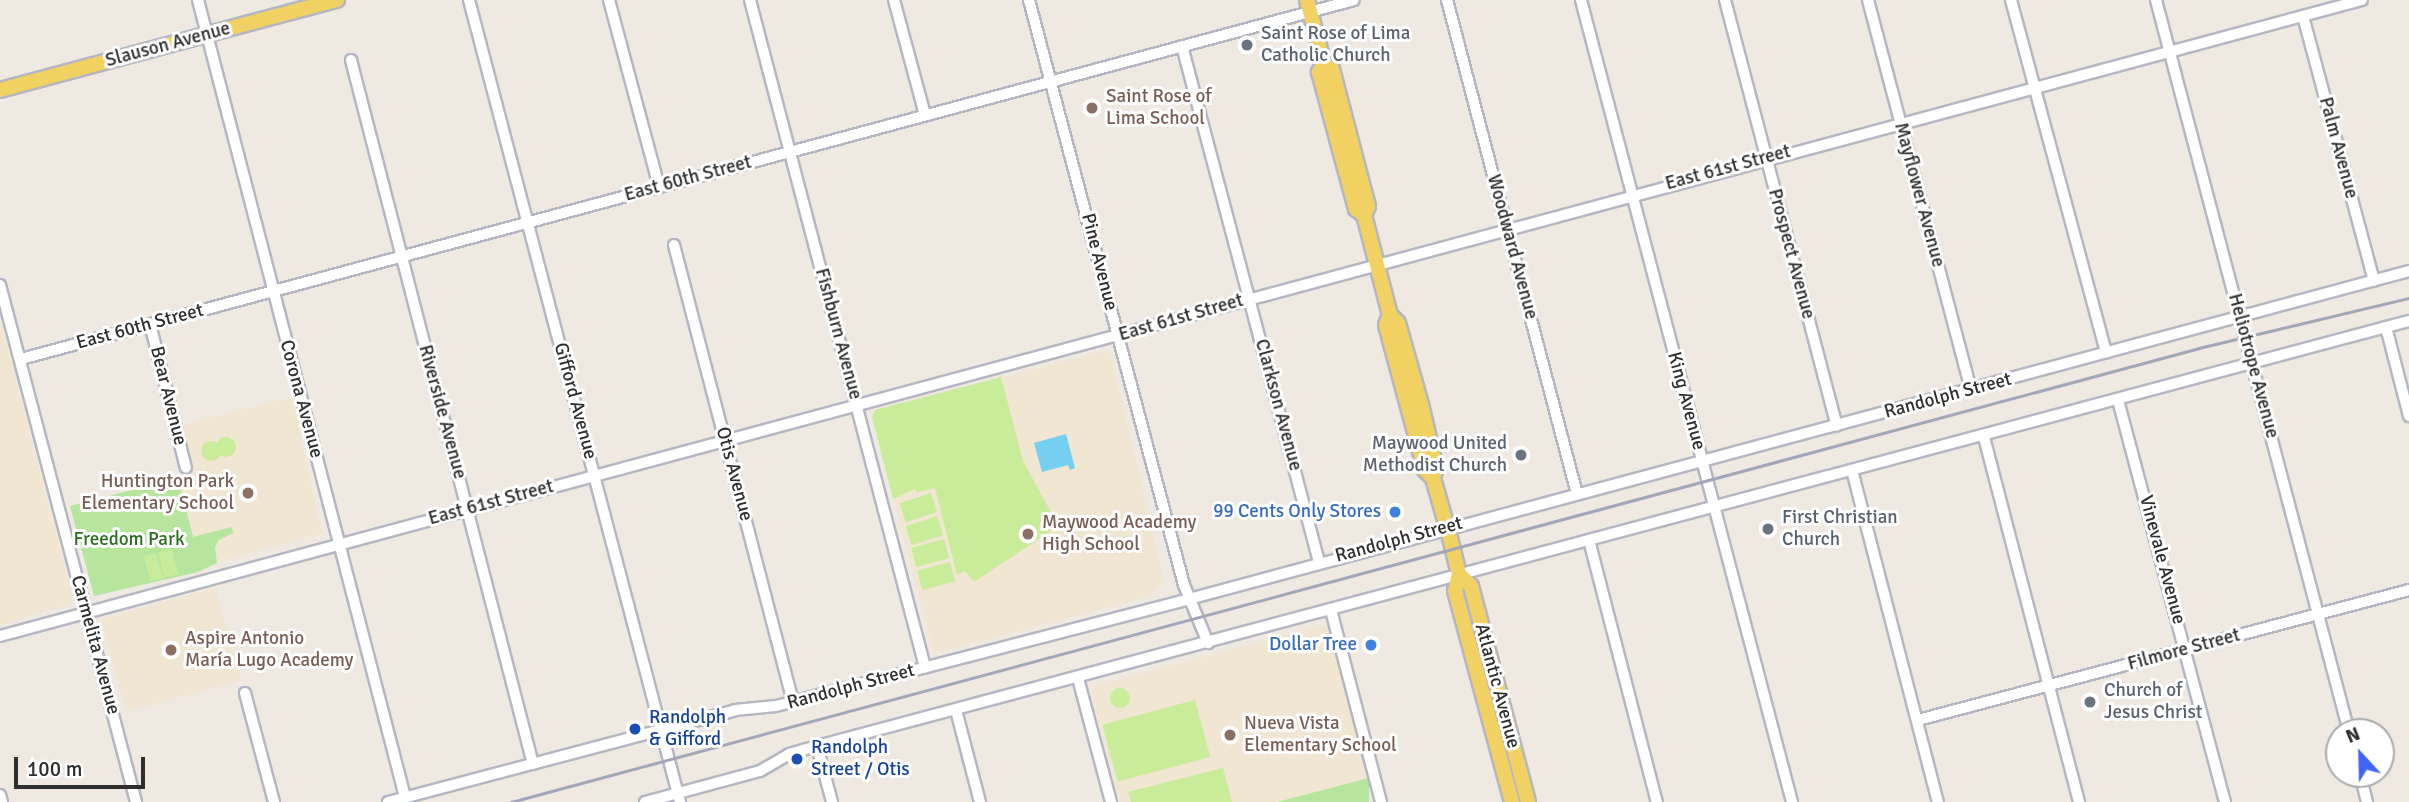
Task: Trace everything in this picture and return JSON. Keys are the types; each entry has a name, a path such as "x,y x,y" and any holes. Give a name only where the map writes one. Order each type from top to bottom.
{"main road":[{"name":"Slauson Avenue","path":"0,90 337,0"},
{"name":"Atlantic Avenue","path":"1309,6 1324,65 1332,69 1368,204 1364,215 1390,315 1398,323 1419,397 1436,468 1433,478 1459,574 1455,591 1512,802"},
{"name":"Atlantic Avenue","path":"1459,574 1471,586 1528,802"}],"street":[{"name":"Corona Avenue","path":"198,0 405,797"},
{"name":"Gifford Avenue","path":"469,0 679,798"},
{"path":"609,0 659,187"},
{"name":"Fishburn Avenue","path":"750,0 925,667"},
{"path":"894,0 925,116"},
{"name":"Pine Avenue","path":"1030,0 1189,599 1208,643"},
{"name":"East 60th Street","path":"21,359 1051,82 1182,46 1309,6 1354,0"},
{"name":"Woodward Avenue","path":"1447,0 1577,494"},
{"name":"King Avenue","path":"1581,0 1792,802"},
{"name":"Prospect Avenue","path":"1725,0 1838,426"},
{"name":"Mayflower Avenue","path":"1868,0 1971,390"},
{"path":"2011,0 2106,352"},
{"name":"Heliotrope Avenue","path":"2156,0 2345,718"},
{"name":"East 61st Street","path":"0,636 856,404 1377,267 1507,227 2362,0"},
{"name":"Palm Avenue","path":"2303,16 2374,281"},
{"name":"Clarkson Avenue","path":"1182,46 1319,562"},
{"name":"Riverside Avenue","path":"351,60 534,764"},
{"name":"Otis Avenue","path":"674,245 793,702"},
{"name":"Randolph Street","path":"388,802 735,710 793,702 1189,599 1319,562 1448,531 2409,271"},
{"name":"Carmelita Avenue","path":"0,285 136,802"},
{"path":"645,802 679,798 760,771 789,754 817,746 1984,437 2409,321"},
{"name":"Bear Avenue","path":"150,324 186,468"},
{"path":"2386,327 2409,415"},
{"name":"Vinevale Avenue","path":"2118,400 2187,649 2225,802"},
{"path":"1984,437 2079,802"},
{"path":"1852,470 1938,802"},
{"path":"1589,540 1657,802"},
{"name":"Filmore Street","path":"1918,720 2409,590"},
{"path":"1331,610 1381,802"},
{"path":"1078,678 1111,802"},
{"path":"245,693 274,802"},
{"path":"956,710 980,802"},
{"path":"817,746 832,802"},
{"path":"0,795 2,802"}],"shaded area":[{"path":"0,318 74,603 0,625"},
{"name":"Maywood Academy High School","path":"1104,351 1111,355 1164,581 1150,596 934,654 872,417 875,410"},
{"name":"Huntington Park Elementary School","path":"292,397 322,533 201,567 178,478 195,473 182,425"},
{"name":"Aspire Antonio María Lugo Academy","path":"216,588 241,681 126,712 101,619"},
{"name":"Nueva Vista Elementary School","path":"1327,624 1369,778 1277,802 1120,802 1091,692 1095,686"}],"green space":[{"path":"1001,377 1023,461 1052,514 1051,531 974,582 965,571 957,575 935,488 917,492 915,489 893,499 872,417 875,410"},
{"path":"226,437 233,440 236,447 233,454 226,457 219,454 216,447 219,440"},
{"path":"211,441 218,444 221,451 218,458 211,461 204,458 201,451 204,444"},
{"name":"Freedom Park","path":"178,478 193,537 232,527 233,533 219,540 215,548 217,563 198,572 94,596 70,506"},
{"path":"931,493 937,512 906,522 900,503"},
{"path":"937,516 943,535 912,545 906,526"},
{"path":"944,539 949,558 916,567 911,548"},
{"path":"172,549 178,574 164,577 158,552"},
{"path":"156,553 163,578 151,582 144,557"},
{"path":"950,562 955,581 922,590 917,571"},
{"path":"1120,688 1127,691 1130,698 1127,705 1120,708 1113,705 1110,698 1113,691"},
{"path":"1195,700 1210,757 1118,782 1102,725"},
{"path":"1223,768 1232,802 1131,802 1128,792"},
{"path":"1369,778 1369,802 1277,802"}],"water":[{"path":"1066,434 1075,468 1070,470 1068,465 1042,472 1034,443"}],"railway":[{"path":"511,802 2199,348 2409,298"}],"place":[{"name":"Saint Rose of Lima Catholic Church","path":"1247,45"},
{"name":"Saint Rose of Lima School","path":"1092,108"},
{"name":"Maywood United Methodist Church","path":"1521,455"},
{"name":"Huntington Park Elementary School","path":"248,493"},
{"name":"99 Cents Only Stores","path":"1395,512"},
{"name":"First Christian Church","path":"1768,529"},
{"name":"Maywood Academy High School","path":"1028,534"},
{"name":"Dollar Tree","path":"1371,645"},
{"name":"Aspire Antonio María Lugo Academy","path":"171,650"},
{"name":"Church of Jesus Christ","path":"2090,702"},
{"name":"Randolph & Gifford","path":"635,729"},
{"name":"Nueva Vista Elementary School","path":"1230,735"},
{"name":"Randolph Street / Otis","path":"797,759"}]}
